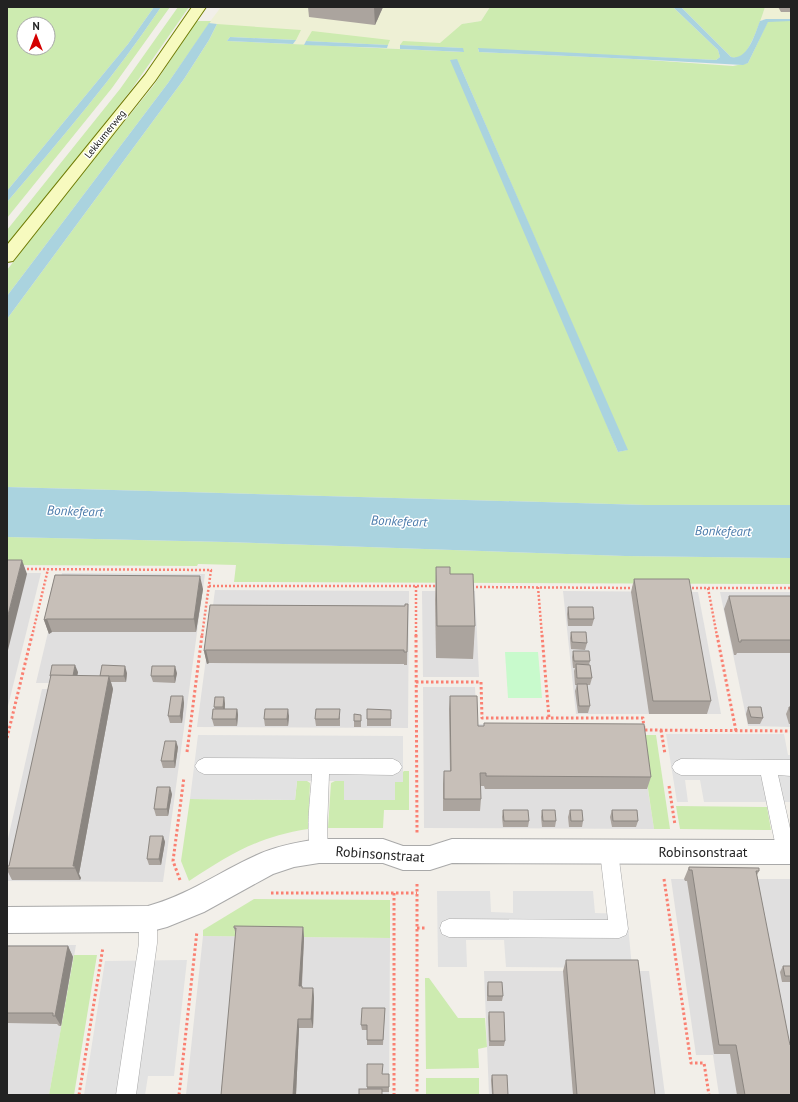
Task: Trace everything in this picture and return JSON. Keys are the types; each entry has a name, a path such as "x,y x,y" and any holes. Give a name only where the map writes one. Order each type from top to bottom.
{"main road":[{"name":"Lekkumerweg","path":"7,257 150,78 199,7"}],"street":[{"name":"Robinsonstraat","path":"7,920 148,919 167,914 189,905 266,864 294,855 319,851 382,851 403,858 430,858 452,851 788,852"}],"lane":[{"path":"204,766 393,766"},
{"path":"319,851 318,830 321,766"},
{"path":"681,767 791,768"},
{"path":"768,768 788,852"},
{"path":"449,928 619,929 610,852"},
{"path":"126,1095 148,943 148,919"}],"path":[{"path":"21,569 211,570 186,758"},
{"path":"7,738 48,569"},
{"path":"209,586 446,586"},
{"path":"469,587 639,588"},
{"path":"538,587 549,718"},
{"path":"685,588 791,588"},
{"path":"708,588 736,731"},
{"path":"416,682 481,682 482,718 643,718 644,730 791,731"},
{"path":"661,730 665,760"},
{"path":"179,1095 197,926 173,861 184,773"},
{"path":"669,782 669,852 691,1063 704,1063 709,1095"},
{"path":"244,875 254,893 417,894"},
{"path":"394,894 394,1095"},
{"path":"79,1095 107,920"}],"shaded area":[{"path":"7,573 41,573 7,710"},
{"path":"62,573 205,574 163,882 7,881 7,843 42,689 55,689 56,683 36,683"},
{"path":"215,590 409,591 408,728 197,727"},
{"path":"422,591 475,591 479,677 423,677"},
{"path":"563,591 698,592 721,714 576,714"},
{"path":"720,592 791,592 791,727 748,726"},
{"path":"423,687 475,687 477,724 638,725 654,829 424,828"},
{"path":"666,734 784,734 788,755 791,755 791,802 704,802 700,780 685,780 688,802 677,802"},
{"path":"198,735 403,736 403,782 395,782 395,800 344,800 344,781 297,781 295,800 190,799"},
{"path":"671,879 791,879 791,1095 719,1095 713,1055 696,1055"},
{"path":"437,891 490,891 491,912 513,913 513,891 593,891 595,913 627,914 632,968 506,967 504,940 466,940 467,967 438,967"},
{"path":"203,936 390,938 389,1095 186,1095"},
{"path":"7,945 76,945 49,1095 7,1095"},
{"path":"187,960 174,1076 148,1076 145,1095 84,1095 105,961"},
{"path":"484,971 649,971 665,1095 489,1095"}],"green space":[{"path":"7,7 154,7 128,44 7,191"},
{"path":"161,7 170,7 112,88 7,218 7,202 67,131 125,58"},
{"path":"178,7 189,7 131,90 7,246 7,230 120,89"},
{"path":"221,7 490,7 481,21 462,24 463,48 400,46 400,49 387,48 388,45 306,41 304,45 293,44 296,40 209,23"},
{"path":"490,7 673,7 718,50 720,57 716,60 478,49 479,52 634,59 733,66 748,63 768,21 791,21 791,505 646,505 7,487 7,319 184,79 209,40 217,24 301,30 296,40 230,37 227,41 463,52 463,48 400,45 403,41 440,43 462,24 481,21","holes":["457,59 627,450 618,452"]},
{"path":"681,7 765,7 748,48 741,57 737,58 731,57"},
{"path":"765,7 791,7 791,19 766,19 760,21"},
{"path":"198,21 211,21 168,83 7,296 7,270 69,190 154,85 195,23"},
{"path":"312,31 390,40 388,45 306,41"},
{"path":"7,537 226,542 625,556 791,558 791,584 234,582 236,565 7,565"},
{"path":"505,652 538,652 542,698 508,698"},
{"path":"640,735 656,735 670,829 654,829"},
{"path":"404,771 409,771 409,810 384,810 383,828 328,828 331,783 335,781 345,781 344,800 395,800 395,782 403,782"},
{"path":"297,781 307,781 310,783 308,829 290,832 245,848 189,881 181,861 190,799 295,800"},
{"path":"676,806 767,807 771,830 680,829"},
{"path":"254,899 390,900 390,938 203,936 203,930"},
{"path":"74,955 97,955 74,1095 49,1095"},
{"path":"425,978 429,978 458,1018 485,1018 487,1047 478,1049 479,1068 426,1069"},
{"path":"426,1078 479,1078 479,1095 426,1095"}],"water":[{"path":"154,7 161,7 125,58 67,131 7,202 7,191 128,44"},
{"path":"673,7 681,7 731,57 742,55 746,51 753,39 760,21 766,19 791,19 791,21 768,22 748,63 743,65 479,52 478,48 716,60 720,57 718,50"},
{"path":"209,23 217,24 209,40 184,79 7,319 7,296 168,83"},
{"path":"230,37 296,40 293,44 227,41"},
{"path":"306,41 388,45 387,48 304,45"},
{"path":"400,45 463,48 464,52 400,49"},
{"path":"457,59 628,450 618,452 450,60"},
{"name":"Bonkefeart","path":"7,487 646,505 791,505 791,558 625,556 226,542 7,537"}],"building":[{"path":"7,560 22,560 7,619"},
{"path":"436,567 450,567 450,574 473,574 475,626 437,626"},
{"path":"55,575 200,576 194,619 44,620"},
{"path":"634,579 689,579 711,701 653,701"},
{"path":"729,596 791,596 791,640 741,640 741,642 739,642"},
{"path":"405,604 408,604 407,652 404,652 404,650 204,651 210,605 405,606"},
{"path":"568,607 593,607 594,619 569,619"},
{"path":"571,632 586,632 587,643 572,642"},
{"path":"573,651 589,651 590,661 574,661"},
{"path":"576,664 590,665 592,678 577,678"},
{"path":"52,665 75,665 73,676 50,676"},
{"path":"102,665 125,666 124,676 100,676"},
{"path":"152,666 175,666 174,676 151,676"},
{"path":"51,675 109,676 73,866 75,866 75,868 7,868 7,866 9,866"},
{"path":"577,684 587,684 590,706 579,706"},
{"path":"171,696 183,696 180,716 168,716"},
{"path":"450,696 477,696 478,726 484,726 484,723 644,724 651,777 486,776 486,773 480,773 481,799 444,799 444,771 451,771"},
{"path":"215,697 224,697 223,707 214,707"},
{"path":"748,707 761,707 763,718 751,717"},
{"path":"213,709 237,709 236,719 212,719"},
{"path":"265,709 288,709 287,719 264,719"},
{"path":"316,709 340,709 339,719 315,719"},
{"path":"367,709 391,710 391,719 367,719"},
{"path":"354,714 361,715 361,721 354,721"},
{"path":"165,741 176,741 174,761 161,761"},
{"path":"157,787 170,787 167,809 154,809"},
{"path":"503,810 528,810 529,821 504,821"},
{"path":"542,810 555,810 556,821 543,821"},
{"path":"570,810 582,810 583,821 571,821"},
{"path":"612,810 637,810 638,821 613,821"},
{"path":"150,836 163,836 159,859 147,859"},
{"path":"689,867 759,868 759,871 756,871 791,1045 791,1095 745,1095 736,1045 719,1045 692,870 689,870"},
{"path":"234,926 303,927 299,986 302,986 302,988 313,988 311,1019 298,1019 293,1095 221,1095 236,928 234,928"},
{"path":"7,946 68,946 55,1016 53,1016 53,1013 7,1013"},
{"path":"566,960 638,960 655,1095 577,1095"},
{"path":"783,966 791,966 791,976 785,976"},
{"path":"488,982 502,982 503,996 488,996"},
{"path":"362,1008 385,1008 383,1040 367,1040 367,1025 361,1025"},
{"path":"489,1012 504,1012 505,1041 490,1041"},
{"path":"367,1064 383,1064 382,1074 389,1074 389,1087 367,1087"},
{"path":"492,1075 507,1075 508,1095 493,1095"},
{"path":"359,1089 382,1089 382,1095 359,1095"}]}
